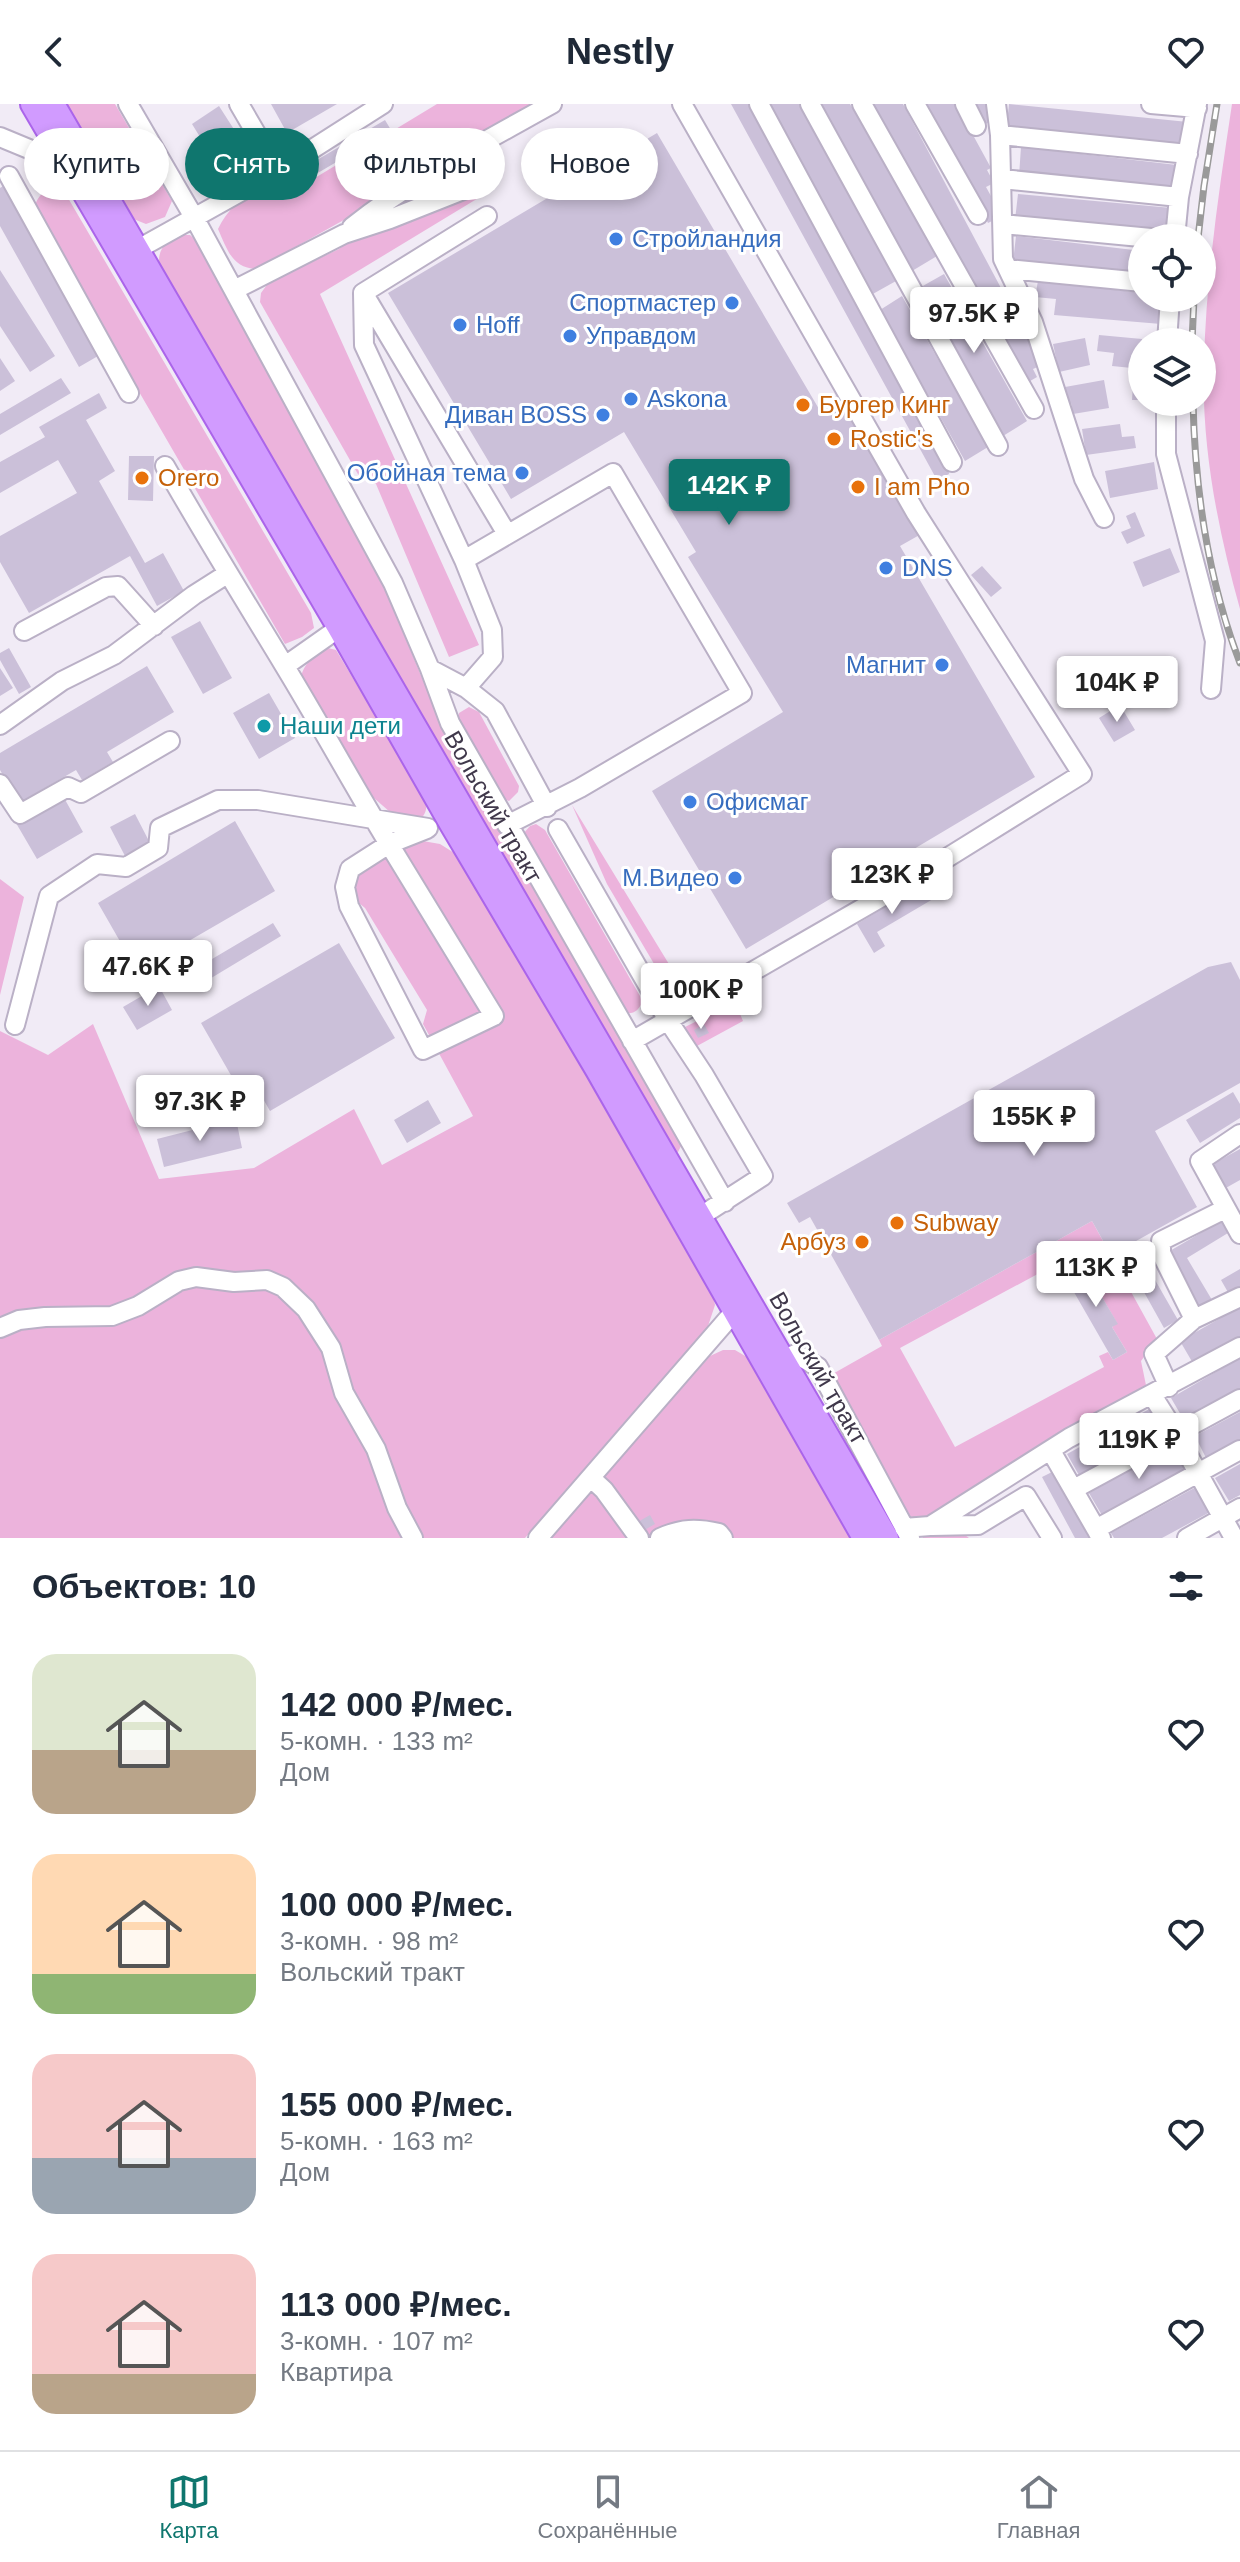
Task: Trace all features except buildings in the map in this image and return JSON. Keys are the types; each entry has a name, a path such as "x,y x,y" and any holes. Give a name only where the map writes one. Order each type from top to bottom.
{"main road":[{"name":"Вольский тракт","path":"32,104 41,128"},
{"name":"Вольский тракт","path":"53,104 783,1359 900,1535"},
{"name":"Вольский тракт","path":"79,200 339,628 597,1070 864,1538"}],"street":[{"path":"128,104 195,219 393,583 450,723 725,1202"},
{"path":"239,104 253,128"},
{"path":"319,145 383,104"},
{"path":"344,234 383,203 437,168 552,104"},
{"path":"632,1041 913,879 1082,774 916,513 682,104"},
{"path":"759,104 952,462"},
{"path":"810,104 998,446"},
{"path":"862,104 1034,409"},
{"path":"915,104 978,215"},
{"path":"965,104 976,126"},
{"path":"996,104 1002,179 1003,259 1033,322 1084,479 1104,518"},
{"path":"1151,104 1197,106 1176,224"},
{"path":"1000,135 1188,154"},
{"path":"0,137 24,143"},
{"path":"9,176 129,393"},
{"path":"1002,179 1179,197"},
{"path":"138,249 228,200"},
{"path":"234,290 344,234 438,200"},
{"path":"363,293 487,216"},
{"path":"1003,224 1128,236"},
{"path":"1008,269 1128,281"},
{"path":"363,293 507,534"},
{"path":"363,293 364,345 464,560 492,630 493,657 466,688"},
{"path":"1166,416 1166,454 1215,641 1211,689"},
{"path":"165,466 227,574 285,666 373,818 389,844 494,1016 423,1050 349,906 345,887 350,869 389,844 427,829 451,824"},
{"path":"464,560 613,473 742,693 547,807 507,825"},
{"path":"0,725 41,695 114,655 227,574"},
{"path":"24,631 106,587 118,586 154,626"},
{"path":"285,666 339,628"},
{"path":"430,669 466,688 495,711 547,807"},
{"path":"0,784 20,814 68,787 81,793 170,741"},
{"path":"15,1025 49,896 97,864 126,867 158,848 160,828 218,800 258,800 427,829"},
{"path":"558,829 669,1022 763,1176 701,1216"},
{"path":"1240,1134 1200,1161 1240,1234"},
{"path":"1194,1319 1161,1253 1161,1241 1225,1209"},
{"path":"0,1328 19,1320 45,1317 112,1316 138,1306 179,1281 196,1277 234,1282 267,1280 283,1287 306,1309 331,1348 344,1393 376,1449 397,1508 413,1538"},
{"path":"1234,1538 1176,1433 1160,1391 1154,1354 1194,1319 1240,1297"},
{"path":"538,1538 734,1312"},
{"path":"900,1535 930,1526 1069,1438 1240,1347"},
{"path":"1074,1489 1240,1399"},
{"path":"1051,1451 1098,1534 1240,1450"},
{"path":"591,1478 604,1490 639,1538"},
{"path":"930,1526 985,1532 1026,1496 1052,1538"},
{"path":"1187,1538 1240,1508"},
{"path":"660,1538 673,1532 698,1528 719,1533 723,1538"}],"shaded area":[{"path":"65,104 115,104 129,128 79,128"},
{"path":"437,104 537,104 494,128 397,128"},
{"path":"1232,104 1240,104 1240,609 1213,488 1205,425 1205,416 1216,416 1216,328 1205,328 1206,312 1216,312 1215,224"},
{"path":"335,166 335,200 370,200 351,216 256,269 241,265 231,256 218,229 231,209 242,200 319,200 319,175"},
{"path":"169,196 172,201 165,217 146,224 131,218 121,200 169,200"},
{"path":"38,200 69,200 311,613 314,628 302,637 285,644 34,208"},
{"path":"400,200 475,200 320,294 479,645 449,657 376,484 359,476 260,302 261,293 269,282 339,249"},
{"path":"190,235 197,241 335,481 375,565 447,738 681,1146 678,1152 673,1151 159,263 165,244"},
{"path":"324,647 336,650 426,800 425,812 417,822 403,820 367,792 301,680 306,666"},
{"path":"469,707 479,712 519,786 518,792 509,801 499,797 457,722 459,713"},
{"path":"572,805 675,974 661,982 672,1000 667,1002 654,982 660,974 607,884"},
{"path":"536,824 545,830 640,996 642,1003 638,1010 626,1013 523,834"},
{"path":"417,840 440,844 459,856 712,1289 715,1305 707,1329 525,1538 0,1538 0,1031 48,1055 93,1024 159,1179 254,1168 354,1109 382,1165 473,1116 423,1024 427,1010 365,908 353,898 359,870"},
{"path":"0,879 24,897 0,995"},
{"path":"735,1002 743,1021 697,1046 692,1045 685,1027"},
{"path":"1092,1221 1157,1339 1141,1361 1147,1390 1028,1456 1034,1472 920,1530 961,1532 969,1538 923,1538 829,1376 882,1346 879,1340","holes":["1073,1255 1079,1265 1083,1264 1117,1323 1112,1327 1127,1352 1113,1360 1108,1352 1099,1356 1104,1367 955,1447 900,1348"]},
{"path":"723,1350 735,1350 752,1360 856,1538 549,1538 710,1356"}],"railway":[{"path":"1200,224 1217,104"},
{"path":"1193,312 1193,328"},
{"path":"1194,416 1205,534 1219,600 1240,663"}],"place":[{"name":"Стройландия","path":"616,239"},
{"name":"Спортмастер","path":"732,303"},
{"name":"Hoff","path":"460,325"},
{"name":"Управдом","path":"570,336"},
{"name":"Askona","path":"631,399"},
{"name":"Бургер Кинг","path":"803,405"},
{"name":"Диван BOSS","path":"603,415"},
{"name":"Rostic's","path":"834,439"},
{"name":"Обойная тема","path":"522,473"},
{"name":"Orero","path":"142,478"},
{"name":"I am Pho","path":"858,487"},
{"name":"DNS","path":"886,568"},
{"name":"Магнит","path":"942,665"},
{"name":"Наши дети","path":"264,726"},
{"name":"Офисмаг","path":"690,802"},
{"name":"М.Видео","path":"735,878"},
{"name":"Subway","path":"897,1223"},
{"name":"Арбуз","path":"862,1242"}]}
